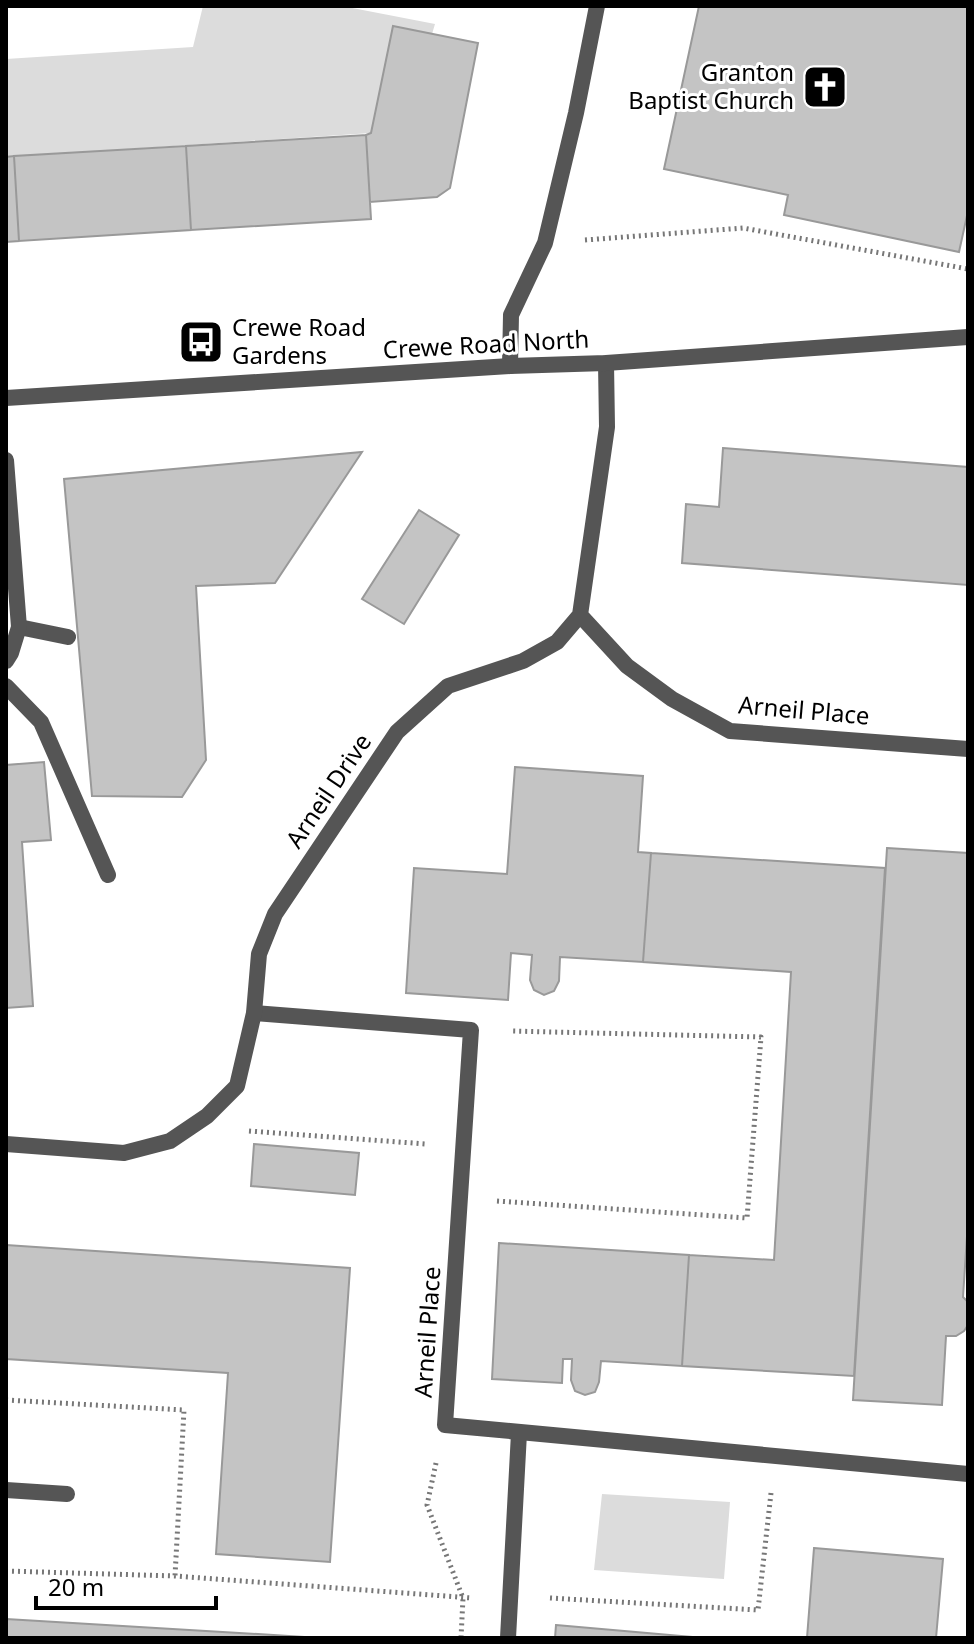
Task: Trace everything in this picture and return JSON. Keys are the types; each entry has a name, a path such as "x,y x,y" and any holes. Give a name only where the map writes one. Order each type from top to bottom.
{"street":[{"path":"510,366 511,315 545,243 576,113 597,6"},
{"name":"Crewe Road North","path":"6,398 510,366 606,363 968,337"},
{"path":"580,615 607,427 606,363"},
{"path":"6,460 19,627 6,661"},
{"name":"Arneil Place","path":"580,615 627,666 672,699 730,731 968,749"},
{"name":"Arneil Drive","path":"6,1144 124,1153 170,1141 207,1116 237,1086 254,1013 259,954 275,914 397,732 448,686 523,661 557,642 580,615"},
{"path":"19,627 68,637"},
{"path":"6,686 41,722 108,875"},
{"path":"254,1013 471,1030"},
{"name":"Arneil Place","path":"471,1030 445,1425 968,1474"},
{"path":"508,1638 519,1433"},
{"path":"6,1490 67,1494"}],"path":[{"path":"545,243 743,228 968,269"},
{"path":"460,1198 747,1218 761,1037 471,1030"},
{"path":"207,1116 237,1130 463,1146"},
{"path":"6,1400 184,1410 175,1576"},
{"path":"445,1425 427,1505 463,1598 461,1638"},
{"path":"6,1571 175,1576 463,1598 510,1596 758,1610 775,1456"}],"shaded area":[{"path":"203,6 342,6 435,24 432,34 393,26 371,133 6,157 6,59 193,47"},
{"path":"602,1494 730,1502 724,1579 594,1570"}],"building":[{"name":"Granton Baptist Church","path":"699,6 968,6 968,211 959,252 784,215 788,195 664,169"},
{"path":"393,26 478,43 450,188 437,197 370,202 366,135 371,133"},
{"path":"366,135 371,219 191,230 186,146"},
{"path":"186,146 191,230 19,241 14,156"},
{"path":"14,156 19,241 6,242 6,157"},
{"path":"723,448 968,467 968,585 682,563 686,504 719,507"},
{"path":"362,452 275,583 196,586 206,760 182,797 92,796 64,479"},
{"path":"419,510 459,535 404,624 362,599"},
{"path":"44,762 51,840 22,842 33,1006 6,1008 6,765"},
{"path":"515,767 643,776 638,852 651,853 643,962 560,957 559,981 554,991 544,995 534,990 530,980 532,955 511,953 508,1000 406,993 414,868 507,874"},
{"path":"887,848 968,853 968,1221 963,1297 968,1302 968,1325 956,1336 946,1336 942,1405 853,1400"},
{"path":"651,853 885,868 854,1376 682,1366 689,1255 774,1260 791,972 643,962"},
{"path":"254,1144 359,1153 355,1195 251,1186"},
{"path":"499,1243 689,1255 682,1366 601,1361 595,1392 585,1395 575,1391 571,1380 572,1359 563,1359 562,1383 492,1379"},
{"path":"6,1245 350,1268 330,1562 216,1554 228,1373 6,1359"},
{"path":"814,1548 943,1559 936,1638 807,1638"},
{"path":"6,1619 258,1634 320,1638 6,1638"},
{"path":"556,1625 704,1638 555,1638"}],"place":[{"name":"Granton Baptist Church","path":"825,87"},
{"name":"Crewe Road Gardens","path":"201,342"}]}
